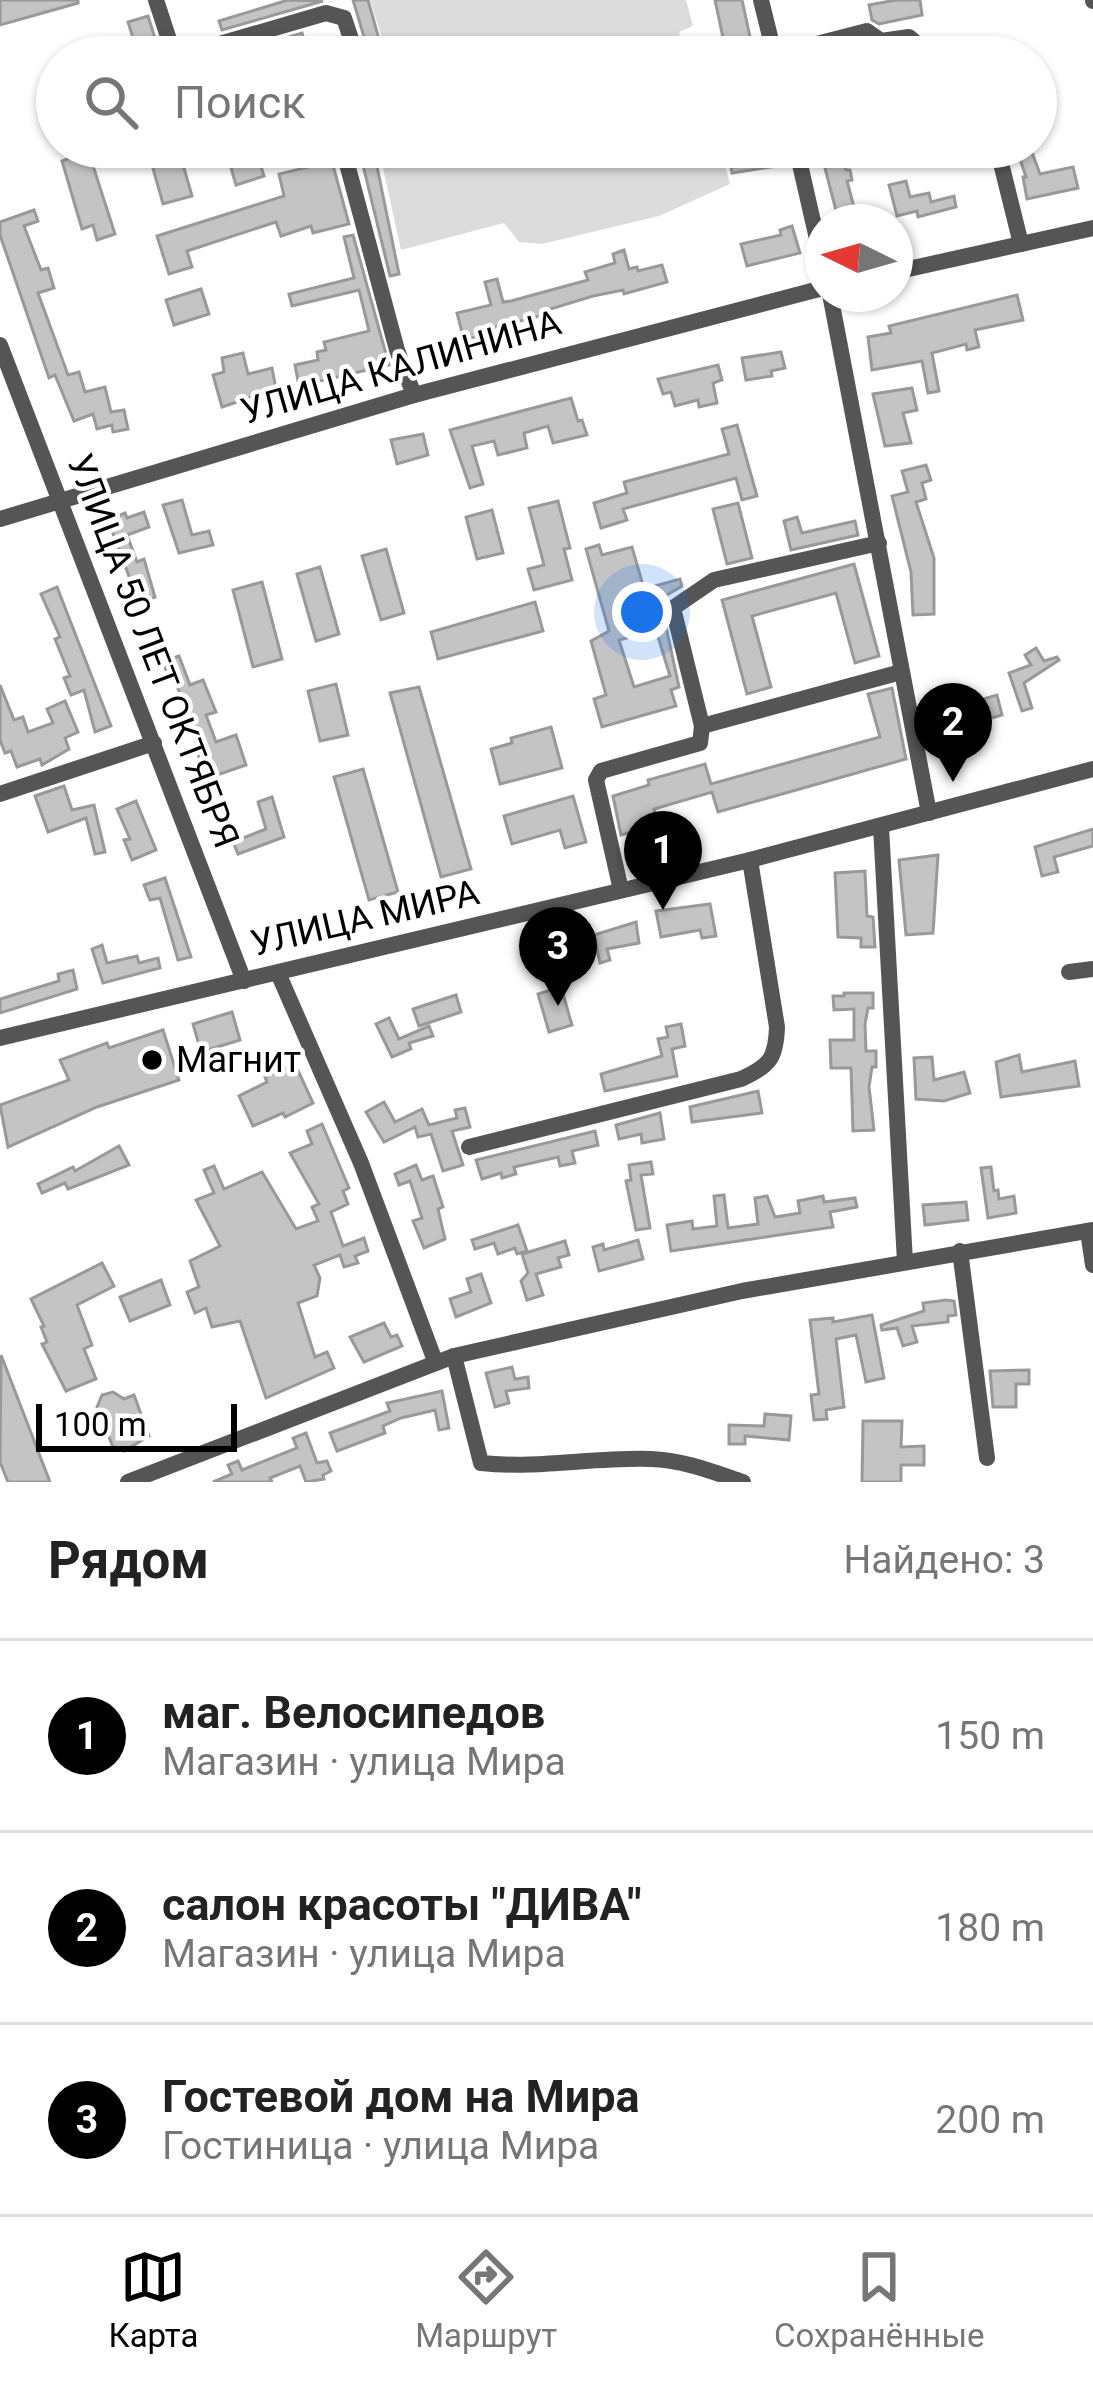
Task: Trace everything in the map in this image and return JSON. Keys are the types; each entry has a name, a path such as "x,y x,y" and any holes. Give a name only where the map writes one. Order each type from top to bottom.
{"street":[{"path":"156,0 168,36"},
{"path":"761,0 769,36"},
{"path":"245,36 326,13 344,18 350,36"},
{"path":"348,168 397,350 414,395"},
{"path":"801,168 809,204"},
{"path":"1002,168 1022,244"},
{"path":"913,268 1093,228"},
{"name":"УЛИЦА КАЛИНИНА","path":"0,519 414,395 805,293"},
{"path":"834,312 928,813"},
{"name":"УЛИЦА 50 ЛЕТ ОКТЯБРЯ","path":"0,345 244,981"},
{"path":"621,890 596,780 601,771 700,743 702,726 673,608 714,580 879,543"},
{"path":"702,726 901,672"},
{"path":"0,794 154,743"},
{"name":"УЛИЦА МИРА","path":"0,1039 750,860 1093,769"},
{"path":"881,827 905,1262"},
{"path":"469,1147 741,1078 766,1067 776,1054 777,1027 750,860"},
{"path":"1069,972 1093,968"},
{"path":"278,973 361,1163 435,1361"},
{"path":"128,1482 435,1361 742,1291 1090,1230 1093,1265"},
{"path":"960,1251 987,1458"},
{"path":"454,1356 481,1462 526,1467 651,1459 688,1464 742,1482"}],"shaded area":[{"path":"370,0 686,0 693,26 679,32 680,36 381,36"},
{"path":"383,168 726,168 730,184 659,216 542,244 519,242 504,223 401,250"}],"building":[{"path":"0,0 78,0 78,3 0,25"},
{"path":"288,0 323,1 222,30 219,21"},
{"path":"353,0 368,0 378,36 364,36"},
{"path":"715,0 742,0 750,36 723,36"},
{"path":"920,0 922,15 879,24 872,20 869,5"},
{"path":"148,16 154,36 132,36 128,22"},
{"path":"1073,167 1078,188 1027,199 1023,168 1038,168 1040,174"},
{"path":"64,168 94,168 115,234 97,240 93,225 82,229"},
{"path":"153,168 184,168 192,196 163,204"},
{"path":"231,168 262,168 264,176 236,185"},
{"path":"334,168 349,224 313,233 311,226 281,236 276,222 187,251 192,267 169,274 157,236 284,196 279,174"},
{"path":"364,168 377,168 399,274 390,276"},
{"path":"825,168 850,170 852,180 847,181 853,204 834,204"},
{"path":"906,181 910,197 929,193 931,202 954,196 956,207 918,217 913,204 894,204 889,185"},
{"path":"34,210 38,221 24,226 41,270 48,268 54,288 38,293 68,375 79,372 85,392 105,387 111,412 124,410 128,429 113,432 112,425 97,429 93,414 74,421 55,375 49,378 0,235 0,222"},
{"path":"792,226 800,253 747,266 741,244 781,235 780,230"},
{"path":"353,235 389,365 299,386 295,365 318,360 317,352 326,350 324,342 369,331 359,290 292,306 289,294 354,278 344,237"},
{"path":"624,250 629,269 662,265 667,282 624,294 623,290 593,296 464,340 457,313 491,305 485,282 497,279 503,302 511,301 588,280 585,272 615,263 613,254"},
{"path":"201,289 209,314 174,325 166,300"},
{"path":"1017,295 1023,320 975,330 979,347 967,350 966,344 932,353 939,391 928,393 922,361 872,370 868,337 891,333 889,326"},
{"path":"781,352 785,368 771,371 772,376 746,380 742,358"},
{"path":"243,353 248,374 272,368 276,389 222,407 213,375 224,372 222,358"},
{"path":"718,365 722,380 713,383 717,403 699,407 698,400 675,406 671,392 663,394 658,379"},
{"path":"912,388 917,410 903,413 911,443 885,446 873,394"},
{"path":"571,398 587,435 553,443 548,426 524,433 527,448 498,455 494,441 472,446 483,484 470,488 450,430"},
{"path":"737,425 757,496 742,500 736,478 623,509 627,520 601,528 594,503 627,493 624,482 729,454 722,429"},
{"path":"423,434 428,455 397,464 391,440"},
{"path":"926,465 931,480 922,483 926,499 916,502 934,558 934,614 913,615 911,572 892,496 908,492 902,471"},
{"path":"182,500 192,535 209,531 213,545 179,553 163,505"},
{"path":"558,501 570,548 564,549 572,580 534,590 528,569 544,565 529,508"},
{"path":"738,503 752,558 727,564 713,509"},
{"path":"492,510 503,553 477,559 466,517"},
{"path":"144,512 149,527 127,535 137,562 144,559 155,597 139,603 108,520"},
{"path":"797,517 802,533 855,521 858,535 791,550 784,521"},
{"path":"599,545 602,555 632,547 644,589 680,579 682,586 660,599 679,687 671,690 676,706 602,727 594,699 606,695 591,641 609,631 586,549","holes":["656,630 670,676 634,687 619,640"]},
{"path":"386,549 404,613 381,620 362,556"},
{"path":"854,564 879,656 855,663 836,593 752,616 771,687 747,694 722,600"},
{"path":"320,567 339,634 316,641 297,574"},
{"path":"262,582 282,659 253,667 233,590"},
{"path":"57,587 111,726 95,732 84,690 71,695 64,678 70,676 55,639 60,637 41,594"},
{"path":"535,602 543,631 438,659 431,632"},
{"path":"1036,648 1044,661 1059,660 1024,683 1032,708 1022,711 1009,673 1031,665 1025,655"},
{"path":"179,656 190,685 203,680 216,712 206,715 216,742 236,735 246,765 214,776 208,759 200,762 191,720 163,662"},
{"path":"336,684 348,735 320,741 308,691"},
{"path":"0,685 14,720 23,717 28,732 53,723 47,709 65,701 78,732 65,738 69,749 42,765 40,759 17,767 0,740"},
{"path":"419,687 471,869 441,877 390,693"},
{"path":"892,688 906,759 718,812 712,792 654,809 658,824 621,835 613,796 649,785 648,780 705,764 711,784 880,737 868,694"},
{"path":"997,695 1002,715 929,736 924,716"},
{"path":"551,727 562,768 500,784 491,749"},
{"path":"363,769 398,892 369,900 334,777"},
{"path":"64,786 72,810 94,805 105,852 95,854 86,818 48,832 35,796"},
{"path":"573,796 586,842 565,848 560,830 512,844 504,816"},
{"path":"272,797 284,837 238,854 233,842 266,829 258,802"},
{"path":"136,801 156,850 132,860 124,840 130,839 117,809"},
{"path":"1093,829 1093,846 1054,857 1058,872 1042,876 1035,847"},
{"path":"938,855 933,933 906,935 899,860"},
{"path":"865,871 867,916 873,917 875,947 861,947 861,938 838,937 835,873"},
{"path":"165,878 191,957 178,960 160,898 150,900 144,885"},
{"path":"710,904 716,936 702,938 700,930 661,937 656,911"},
{"path":"636,922 639,943 607,949 610,960 600,963 594,935"},
{"path":"102,945 107,963 137,956 139,963 158,958 160,968 103,983 92,949"},
{"path":"73,970 77,989 0,1013 0,999 59,981 58,974"},
{"path":"561,987 572,1025 549,1032 538,994"},
{"path":"873,993 873,1008 868,1008 865,1024 866,1051 876,1051 869,1087 874,1130 853,1131 851,1068 831,1068 830,1040 854,1040 854,1009 834,1010 833,996"},
{"path":"456,995 461,1012 419,1026 413,1009"},
{"path":"232,1012 240,1040 201,1052 193,1024"},
{"path":"389,1018 399,1039 429,1026 433,1036 409,1043 411,1049 392,1057 376,1024"},
{"path":"681,1024 685,1046 672,1049 677,1076 605,1091 601,1074 662,1056 658,1039 668,1037 666,1027"},
{"path":"163,1030 179,1080 97,1107 8,1147 0,1105 69,1080 60,1060"},
{"path":"1019,1055 1022,1072 1075,1061 1079,1086 1001,1097 996,1062"},
{"path":"932,1057 934,1080 964,1072 970,1093 944,1101 916,1099 914,1058"},
{"path":"295,1064 313,1103 253,1126 239,1096"},
{"path":"758,1091 762,1113 692,1122 690,1107"},
{"path":"384,1102 395,1122 422,1109 429,1125 457,1118 455,1110 465,1108 470,1127 452,1131 463,1165 443,1171 431,1134 418,1137 415,1127 384,1142 366,1112"},
{"path":"660,1113 664,1139 642,1143 641,1134 619,1139 616,1125"},
{"path":"322,1124 349,1188 343,1191 348,1204 331,1212 343,1246 364,1238 368,1251 355,1256 358,1263 344,1267 340,1255 314,1265 320,1278 317,1296 298,1303 315,1357 327,1352 334,1368 266,1398 240,1321 212,1327 206,1308 195,1313 187,1292 199,1287 190,1261 220,1246 196,1200 214,1193 204,1170 214,1166 224,1189 262,1172 296,1229 318,1221 312,1207 319,1204 290,1153 312,1144 307,1131"},
{"path":"595,1131 598,1145 572,1151 575,1163 560,1166 558,1157 514,1167 516,1174 482,1179 476,1160"},
{"path":"119,1146 129,1165 68,1189 65,1183 42,1193 38,1184 73,1167 75,1171"},
{"path":"651,1162 653,1174 641,1175 650,1228 636,1230 626,1181 631,1180 629,1165"},
{"path":"416,1165 422,1180 433,1176 443,1207 438,1209 445,1239 424,1248 413,1221 422,1218 410,1181 399,1185 395,1174"},
{"path":"991,1167 994,1191 998,1190 999,1199 1014,1196 1016,1213 988,1218 981,1168"},
{"path":"724,1195 728,1228 758,1224 755,1198 767,1196 775,1217 800,1213 798,1201 823,1196 824,1202 855,1198 857,1207 830,1212 833,1227 671,1251 667,1225 692,1221 693,1229 717,1226 714,1196"},
{"path":"966,1202 968,1220 925,1225 923,1205"},
{"path":"518,1225 527,1251 517,1254 515,1248 498,1254 494,1243 475,1249 472,1240"},
{"path":"638,1240 643,1259 599,1271 593,1247 603,1244 604,1250"},
{"path":"565,1241 569,1255 558,1258 561,1267 536,1274 543,1295 527,1300 521,1281 528,1273 522,1254"},
{"path":"102,1263 114,1286 77,1305 92,1345 84,1349 96,1379 66,1391 42,1344 47,1342 44,1326 31,1299"},
{"path":"481,1274 491,1303 456,1317 450,1299 471,1292 467,1279"},
{"path":"161,1280 170,1305 130,1321 120,1297"},
{"path":"954,1301 956,1315 948,1316 948,1322 912,1326 917,1342 903,1346 897,1328 882,1330 881,1325 924,1311 923,1303"},
{"path":"872,1315 884,1378 866,1382 856,1335 836,1339 844,1407 826,1410 827,1419 814,1420 811,1395 819,1394 810,1320 833,1318 833,1322"},
{"path":"384,1323 402,1346 364,1362 350,1337"},
{"path":"1,1355 50,1482 8,1482 0,1462"},
{"path":"512,1367 515,1379 528,1377 529,1388 506,1391 509,1403 495,1407 486,1373"},
{"path":"1029,1370 1029,1384 1016,1384 1016,1407 993,1407 990,1371"},
{"path":"442,1391 449,1428 439,1430 435,1410 401,1418 383,1426 385,1433 337,1451 330,1433 390,1411 387,1403"},
{"path":"113,1392 124,1399 134,1395 149,1436 124,1451 113,1447 97,1407 102,1395"},
{"path":"765,1414 791,1416 789,1440 745,1436 745,1444 729,1444 729,1425 764,1426"},
{"path":"863,1421 902,1421 901,1447 924,1446 924,1465 901,1465 901,1482 862,1482"},
{"path":"306,1433 317,1463 327,1461 331,1471 324,1479 306,1482 300,1466 270,1478 272,1482 213,1482 232,1474 228,1465 238,1461 242,1470 297,1448 293,1438"}],"place":[{"name":"салон красоты \"ДИВА\"","path":"953,782"},
{"name":"маг. Велосипедов","path":"663,910"},
{"name":"Гостевой дом на Мира","path":"558,1006"},
{"name":"Магнит","path":"152,1060"}]}
